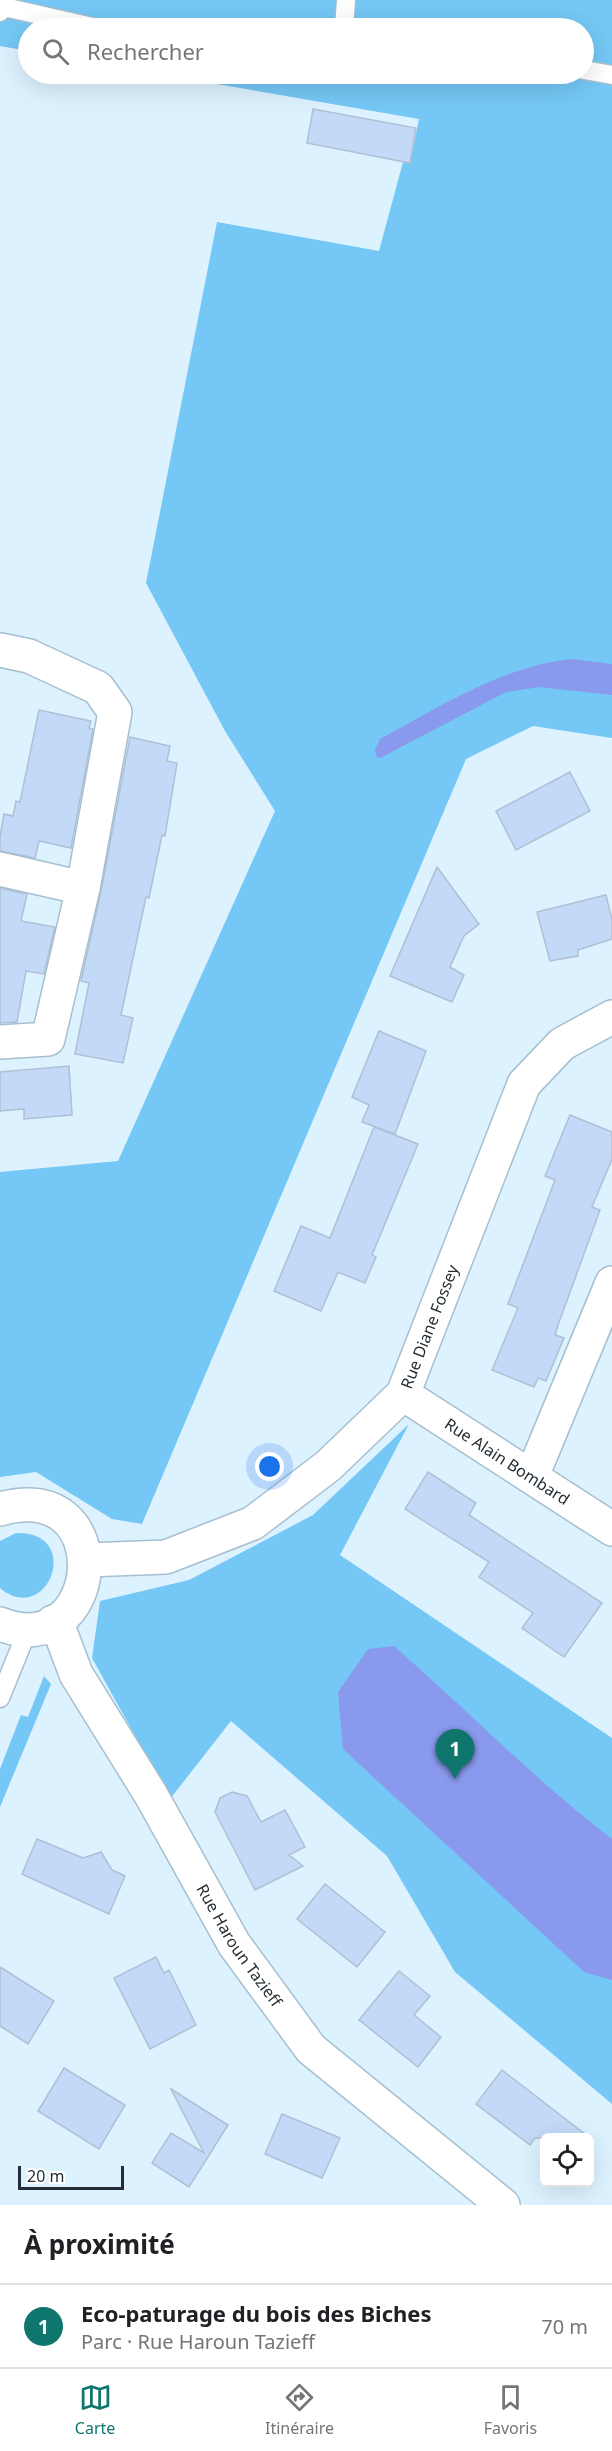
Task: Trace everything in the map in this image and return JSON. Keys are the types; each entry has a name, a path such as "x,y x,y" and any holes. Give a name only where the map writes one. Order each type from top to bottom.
{"street":[{"path":"0,650 29,656 98,687 115,712 83,888 48,1039 0,1042"},
{"path":"0,869 83,888"},
{"name":"Rue Diane Fossey","path":"86,1560 166,1557 254,1523 328,1466 403,1394 524,1084 562,1044 612,1017"},
{"path":"532,1476 612,1283"},
{"name":"Rue Alain Bombard","path":"403,1394 612,1529"},
{"path":"0,1509 32,1505 48,1509 62,1517 74,1529 82,1544 86,1560 86,1575 82,1589 66,1613 18,1627"},
{"name":"Rue Haroun Tazieff","path":"18,1627 62,1634 76,1674 152,1795 234,1944 310,2049 503,2205"}],"lane":[{"path":"345,18 346,0"},
{"path":"3,6 54,18"},
{"path":"594,72 612,75"},
{"path":"0,1698 18,1627"}],"shaded area":[{"path":"0,0 612,0 612,738 533,726 466,759 142,1524 112,1519 36,1472 0,1477 0,1172 118,1161 275,811 225,731 146,583 217,222 379,251 403,162 410,163 419,119 217,84 594,84 594,18 18,18 18,49 0,46"},
{"path":"571,659 612,664 612,695 540,687 506,692 380,758 377,757 375,750 380,739 449,701 520,670"},
{"path":"409,1424 340,1555 612,1738 612,2104 455,1972 387,1856 231,1721 170,1799 92,1658 100,1601 189,1580 313,1515"},
{"path":"16,1533 37,1536 49,1546 53,1560 51,1575 44,1588 32,1596 17,1597 0,1588 0,1541"},
{"path":"394,1646 528,1769 612,1839 612,1980 584,1972 343,1749 338,1692 368,1649"},
{"path":"44,1676 51,1684 0,1807 0,1769 21,1715 28,1717"}],"building":[{"path":"313,109 416,128 410,163 307,143"},
{"path":"39,710 91,721 89,728 93,729 71,848 39,841 35,858 0,851 0,837 4,814 13,816 16,801 20,802"},
{"path":"130,737 170,746 167,761 177,763 165,836 162,835 149,898 146,897 121,1015 133,1018 123,1063 75,1054 89,983 81,981 101,891"},
{"path":"570,772 590,811 516,850 496,811"},
{"path":"437,867 479,924 464,936 450,967 464,975 452,1002 390,976"},
{"path":"0,888 27,894 21,921 55,927 44,974 26,971 17,1022 0,1023"},
{"path":"606,895 612,920 612,939 578,950 578,956 550,961 537,912"},
{"path":"379,1031 426,1051 395,1134 362,1122 369,1105 352,1097"},
{"path":"69,1066 72,1115 24,1119 24,1109 0,1111 0,1072"},
{"path":"570,1115 612,1132 612,1159 592,1207 600,1210 555,1335 564,1338 546,1381 538,1378 534,1387 492,1370 518,1308 508,1304 555,1180 545,1176"},
{"path":"374,1127 418,1144 372,1255 376,1257 365,1283 338,1272 321,1311 274,1291 301,1226 330,1238"},
{"path":"428,1472 476,1503 469,1515 602,1603 564,1657 522,1628 533,1613 479,1577 489,1562 405,1509"},
{"path":"232,1792 247,1796 261,1822 285,1810 305,1847 289,1855 303,1866 255,1890 215,1812 220,1798"},
{"path":"37,1839 83,1858 101,1852 112,1870 125,1876 109,1914 22,1874"},
{"path":"325,1884 385,1932 357,1967 297,1919"},
{"path":"156,1957 164,1973 169,1970 196,2025 150,2049 114,1978"},
{"path":"0,1967 54,2001 28,2044 0,2026"},
{"path":"399,1971 430,1996 414,2015 441,2037 418,2067 359,2020"},
{"path":"64,2068 125,2105 99,2149 38,2111"},
{"path":"502,2070 584,2133 540,2133 540,2138 535,2138 530,2145 476,2104"},
{"path":"171,2089 228,2125 189,2187 152,2163 171,2133 204,2153"},
{"path":"282,2114 340,2138 322,2178 265,2154"}],"place":[{"name":"Eco-paturage du bois des Biches","path":"455,1779"}]}
